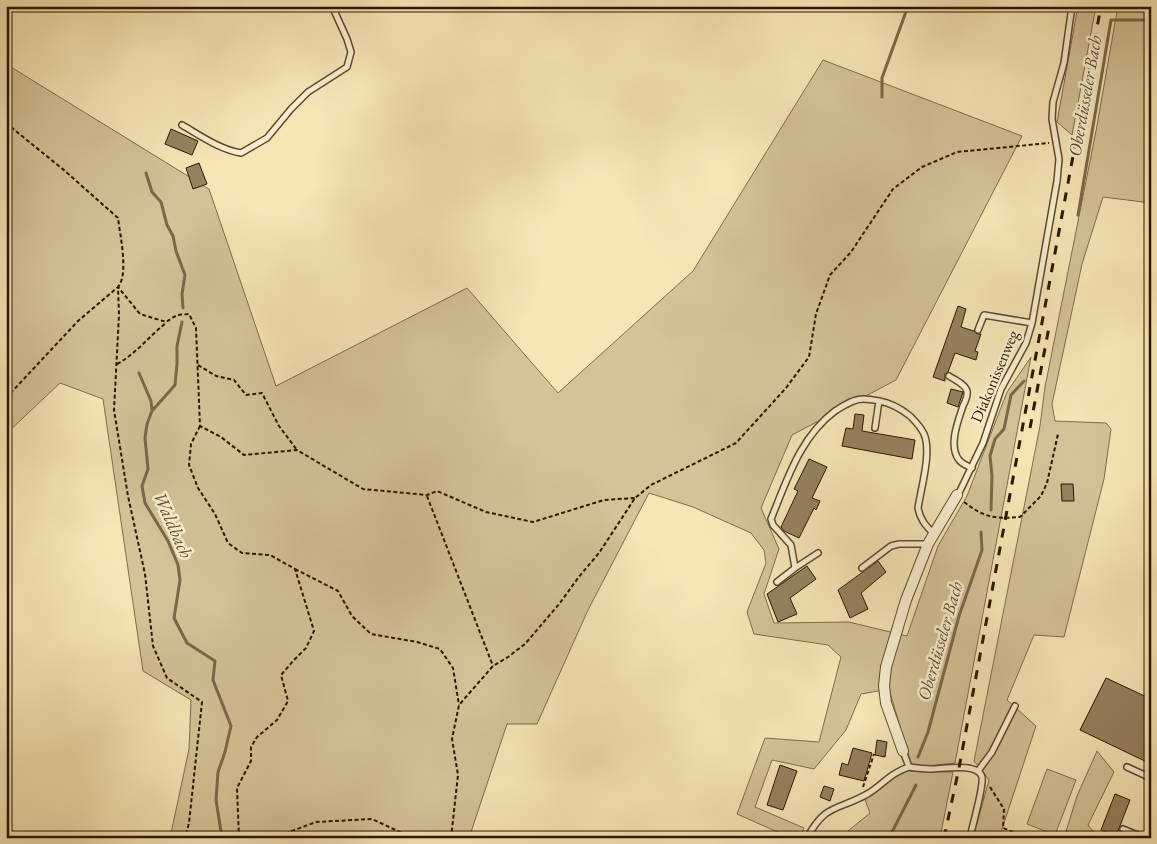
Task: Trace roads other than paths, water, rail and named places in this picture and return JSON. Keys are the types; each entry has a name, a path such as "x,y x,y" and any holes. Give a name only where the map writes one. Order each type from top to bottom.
{"street":[{"name":"Diakonissenweg","path":"903,751 886,703 884,686 886,667 906,600 928,544 957,496"}],"lane":[{"path":"182,125 230,151 241,153 267,138 308,92 346,67 351,52 347,38 332,6"},
{"name":"Diakonissenweg","path":"957,496 983,442 1001,389 1026,344 1032,323 1058,181 1059,159 1052,119 1053,102 1064,63 1072,6"},
{"path":"978,330 984,315 1032,323"},
{"path":"949,376 967,390 967,396 955,435 955,450 958,459 972,468"},
{"path":"795,568 791,545 773,525 772,519 799,454 816,429 841,407 854,401 863,399 889,402 904,411 916,422 924,434 927,450 918,508 924,524 933,533"},
{"path":"875,428 879,401"},
{"path":"862,568 891,546 899,544 928,544"},
{"path":"777,582 818,553"},
{"path":"978,771 992,752 1015,706"},
{"name":"Diakonissenweg","path":"903,751 909,768"},
{"path":"1127,767 1151,778"},
{"path":"807,838 818,819 826,812 857,800 892,774 909,768 959,768 978,771"},
{"path":"970,838 982,779 978,771"},
{"path":"1123,829 1145,838"}],"waterway":[{"path":"882,97 882,78 908,6"},
{"name":"Oberdüsseler Bach","path":"1078,215 1111,20 1151,20"},
{"name":"Waldbach","path":"146,173 152,192 161,202 185,275 182,294 183,308"},
{"name":"Waldbach","path":"182,322 177,346 175,385 152,411 147,424 145,438 148,469 142,486 145,503 168,541 178,565 180,580 174,618 187,643 215,661 213,680 231,726 218,772 216,800 222,838"},
{"name":"Waldbach","path":"139,373 151,401 152,410"},
{"name":"Oberdüsseler Bach","path":"991,510 992,476 990,456 995,439 1004,429 1011,395 1024,381"},
{"name":"Oberdüsseler Bach","path":"918,757 928,732 959,616 982,550 981,532"},
{"name":"Oberdüsseler Bach","path":"889,838 916,785"}],"railway":[{"path":"944,838 959,768 1101,6"},
{"path":"1030,428 1049,327"}]}
